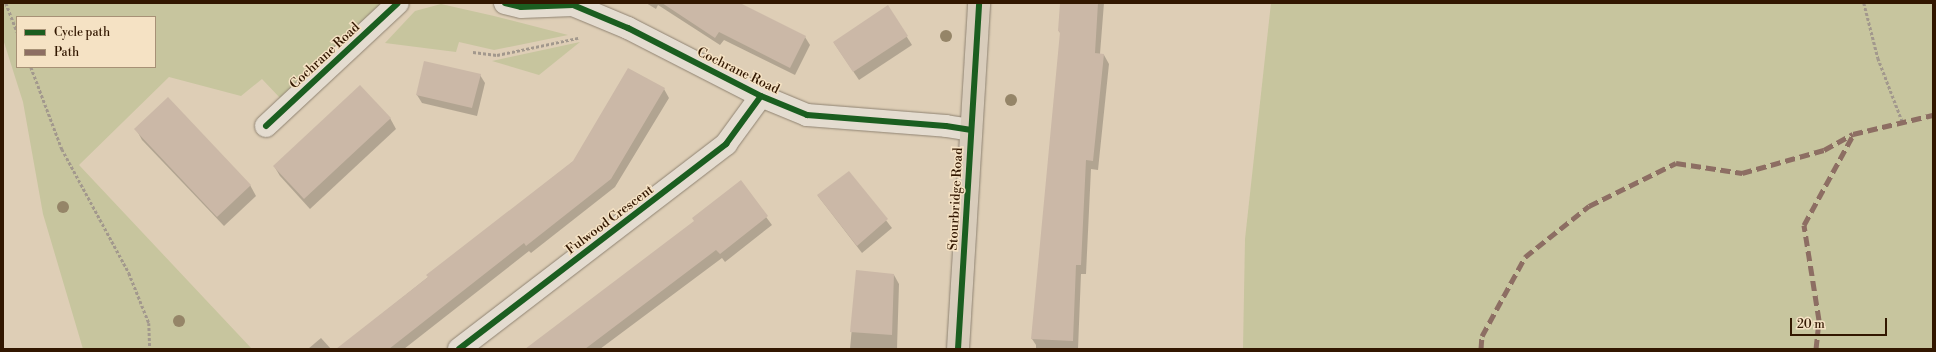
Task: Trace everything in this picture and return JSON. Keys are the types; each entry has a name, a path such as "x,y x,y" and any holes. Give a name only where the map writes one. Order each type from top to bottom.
{"main road":[{"name":"Stourbridge Road","path":"958,349 970,130 979,3"}],"street":[{"name":"Cochrane Road","path":"266,126 398,3"},
{"name":"Cochrane Road","path":"505,3 521,7 573,4 628,28 761,96 807,115 946,126 970,130"},
{"name":"Fulwood Crescent","path":"460,349 726,144 761,96"}],"path":[{"path":"6,3 16,29"},
{"path":"1864,3 1878,58 1903,124"},
{"path":"473,52 497,56 586,37"},
{"path":"30,68 62,149 129,273 149,323 150,349"}],"shaded area":[{"path":"3,3 384,3 281,99 262,79 241,96 169,77 79,165 252,349 83,349 43,214 23,102 3,39"},
{"path":"1271,3 1933,3 1933,349 1243,349 1245,239"},
{"path":"441,4 568,35 494,50 459,42 456,52 385,43 415,11"},
{"path":"580,42 539,75 492,61"}],"building":[{"path":"662,3 740,3 806,36 790,68 719,32 715,38"},
{"path":"1060,3 1098,3 1095,53 1104,54 1093,161 1086,160 1081,265 1076,265 1073,341 1031,339 1060,32 1058,31"},
{"path":"888,5 908,36 853,72 833,42"},
{"path":"424,61 481,74 472,108 416,95"},
{"path":"628,68 665,88 611,179 526,246 524,243 389,349 336,349 428,277 426,275 573,161"},
{"path":"360,85 391,118 304,199 273,166"},
{"path":"168,97 251,185 217,217 134,129"},
{"path":"849,171 888,219 857,246 817,195"},
{"path":"741,180 768,216 720,254 716,250 585,349 525,349 694,221 692,218"},
{"path":"856,270 894,274 892,335 850,332"}],"marked path":[{"path":"1481,349 1482,336 1525,257 1589,206 1676,163 1742,173 1824,150 1853,134 1933,115"},
{"path":"1816,349 1819,320 1804,225 1853,135"}],"cycle path":[{"path":"266,126 398,3"},
{"path":"505,3 521,7 573,5 628,28 761,96 807,115 946,126 970,130"},
{"path":"958,349 979,3"},
{"path":"459,349 726,144 761,96"}]}
